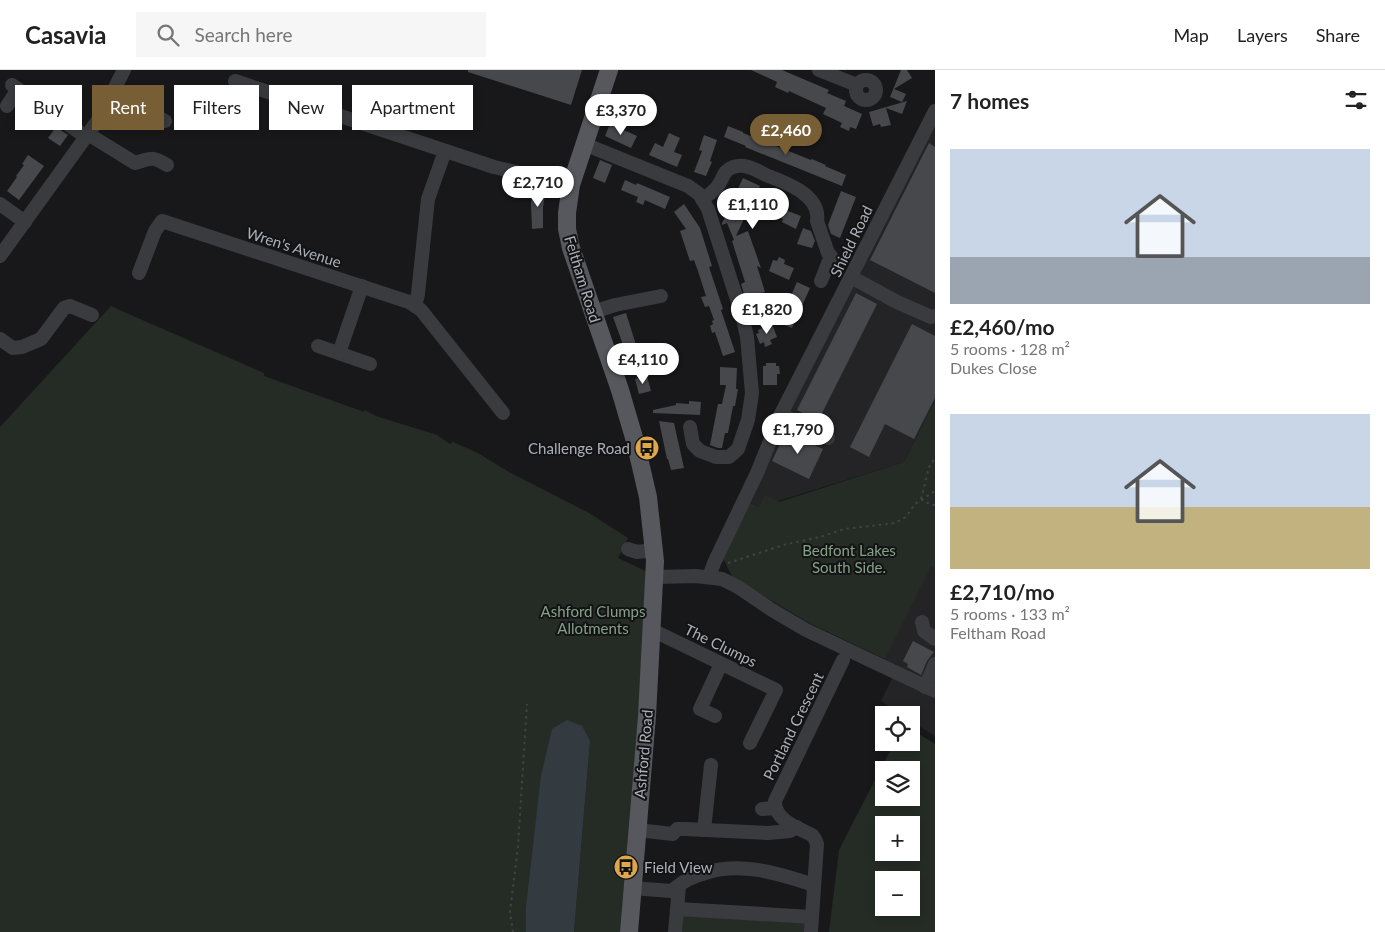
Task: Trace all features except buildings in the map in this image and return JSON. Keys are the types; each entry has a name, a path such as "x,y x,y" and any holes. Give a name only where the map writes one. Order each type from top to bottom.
{"main road":[{"name":"Feltham Road","path":"609,70 571,185 567,229 571,248 636,441 648,497 656,577"},
{"name":"Ashford Road","path":"628,932 647,716 656,577"}],"street":[{"path":"117,85 124,70"},
{"path":"819,70 857,86"},
{"path":"235,81 494,167 571,185"},
{"path":"7,106 15,87 87,136 135,163 156,158 167,165"},
{"name":"Shield Road","path":"708,577 757,473 781,414 934,113"},
{"path":"0,256 92,129"},
{"path":"584,144 688,186 699,194 708,209 748,337 752,393 748,420 738,449 729,457 716,457 700,451 693,444 690,427"},
{"path":"415,306 418,294 428,200 445,151"},
{"path":"702,199 719,186 724,172 734,166 744,165 795,187 804,193 818,208 817,221 828,253 831,256 821,281"},
{"path":"0,204 25,222"},
{"name":"Wren's Avenue","path":"138,273 155,231 162,221 409,302 420,310 503,413"},
{"path":"851,277 897,302 931,317 935,316"},
{"path":"339,353 362,286"},
{"path":"593,312 614,305 661,296"},
{"path":"0,339 12,348 22,347 41,339 64,308 70,306 92,315"},
{"path":"742,314 769,307"},
{"path":"318,346 370,364"},
{"path":"781,414 828,438"},
{"path":"628,550 637,552 654,550"},
{"path":"656,577 696,576 722,579 806,630 930,692 935,664"},
{"path":"922,622 924,631 935,639"},
{"name":"The Clumps","path":"652,630 776,690 750,743"},
{"name":"Portland Crescent","path":"811,932 817,844 812,835 768,809 775,801 843,660"},
{"path":"715,716 700,709 721,664"},
{"path":"704,830 711,765"},
{"path":"637,830 673,834 677,829 768,833 790,831 797,827"},
{"path":"632,888 671,892 686,880 711,871 730,868 764,870 814,885"},
{"path":"675,932 680,886"},
{"path":"678,909 812,917"}],"path":[{"path":"921,499 929,467 935,458"},
{"path":"726,563 844,529 895,524 906,517 921,499 935,491"},
{"path":"921,499 930,505 935,505"},
{"path":"513,932 510,912 518,846 527,704"}],"shaded area":[{"path":"935,126 935,401 904,462 759,507 750,503 787,415"},
{"path":"931,565 935,568 935,736 920,727 920,706 888,706 881,701 897,665 884,660"},
{"path":"567,720 582,726 590,741 574,932 526,932 526,907 541,776 552,729"}],"green space":[{"name":"Ashford Clumps Allotments","path":"111,306 264,373 264,376 364,412 365,410 376,416 437,435 450,444 453,442 478,453 509,472 589,513 628,538 618,558 650,573 620,932 574,932 590,741 526,907 526,932 0,932 0,427"},
{"name":"Bedfont Lakes South Side.","path":"935,401 935,568 931,566 885,659 811,624 733,578 722,556 750,503 759,507 765,495 779,502 904,462"},
{"path":"920,735 935,744 935,932 829,932 839,850 875,780 875,806 920,806 920,761 885,761 890,751 920,751"},
{"path":"683,912 808,920 807,932 680,932"}],"place":[{"name":"Challenge Road","path":"647,448"},
{"name":"Field View","path":"626,867"}]}
